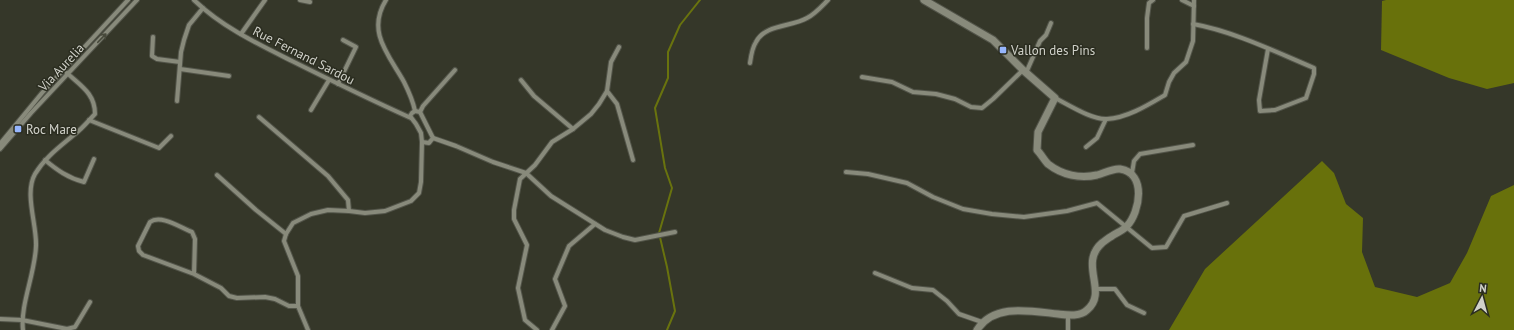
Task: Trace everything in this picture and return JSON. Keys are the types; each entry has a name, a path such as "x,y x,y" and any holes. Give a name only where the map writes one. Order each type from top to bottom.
{"street":[{"name":"Via Aurelia","path":"0,144 42,93 128,0"},
{"name":"Via Aurelia","path":"0,149 137,0"},
{"name":"Rue Fernand Sardou","path":"194,0 203,8 241,34 329,80 411,118"},
{"path":"241,34 265,0"},
{"path":"300,0 310,2"},
{"path":"386,0 379,14 378,30 380,38 387,54 433,138 493,162 526,173 551,196 605,230 623,237 635,240 675,232"},
{"path":"750,63 755,42 761,35 771,29 796,23 808,18 828,0"},
{"path":"924,0 993,40 1024,71 1055,98 1090,116 1106,119 1126,114 1165,95 1169,82 1174,73 1186,62 1193,41 1194,0"},
{"path":"1147,48 1147,18 1149,3 1153,0"},
{"path":"1182,0 1194,6"},
{"path":"176,101 184,40 190,25 203,8"},
{"path":"862,77 892,82 913,92 936,94 955,99 971,108 982,108 1024,71 1040,41 1046,35 1052,23"},
{"path":"1193,24 1213,27 1268,49 1314,68 1314,74 1306,98 1275,110 1260,111 1259,100 1268,49"},
{"path":"153,37 152,56 157,59 180,62"},
{"path":"338,84 356,47 343,40"},
{"path":"537,330 525,320 518,288 527,245 514,219 514,210 520,179 535,165 552,142 573,129 590,114 607,91 611,62 619,47"},
{"path":"23,330 22,320 36,246 31,189 34,175 45,160 95,114 95,104 90,94 64,69"},
{"path":"180,69 229,76"},
{"path":"308,330 298,306 298,276 284,241 286,234 293,223 311,214 328,210 365,213 385,211 411,201 419,193 422,142 418,129 410,116 412,113 418,112 456,70"},
{"path":"311,110 329,80"},
{"path":"520,80 534,96 573,129"},
{"path":"607,91 617,104 633,160"},
{"path":"977,330 982,322 991,316 1008,310 1068,315 1079,314 1087,310 1094,300 1096,289 1092,266 1096,248 1110,236 1127,227 1138,206 1138,182 1132,174 1120,169 1088,177 1069,175 1048,164 1037,150 1038,132 1055,98"},
{"path":"259,117 328,176 348,200 349,211"},
{"path":"1086,147 1097,138 1106,119"},
{"path":"89,120 159,148 171,136"},
{"path":"422,142 429,143 433,138"},
{"path":"1132,174 1134,162 1140,154 1193,145"},
{"path":"45,160 59,171 75,180 84,182 94,159"},
{"path":"846,172 868,174 907,183 933,197 963,209 992,214 1024,217 1067,211 1097,203 1152,248 1166,247 1184,216 1227,203"},
{"path":"217,175 256,210 286,234"},
{"path":"194,274 195,238 192,232 161,219 153,219 138,246 139,251 143,255 194,274 221,288 228,296 238,298 275,298 289,306 298,306"},
{"path":"552,330 565,306 555,279 569,246 595,224"},
{"path":"875,273 912,288 933,290 947,301 959,314 982,322"},
{"path":"1096,289 1115,289 1127,305 1144,313"},
{"path":"0,319 22,320 67,329 75,327 90,302"},
{"path":"1068,315 1068,330"}],"green space":[{"path":"1514,0 1514,83 1487,89 1449,78 1381,50 1382,1"},
{"path":"1322,161 1334,173 1346,204 1363,218 1362,252 1375,287 1417,297 1450,283 1467,253 1491,196 1514,185 1514,330 1169,330 1205,269"}],"waterway":[{"path":"667,330 675,311 659,233 672,188 665,168 655,108 668,78 668,52 680,25 700,0"}],"place":[{"name":"Vallon des Pins","path":"1003,50"},
{"name":"Roc Mare","path":"18,129"}]}
